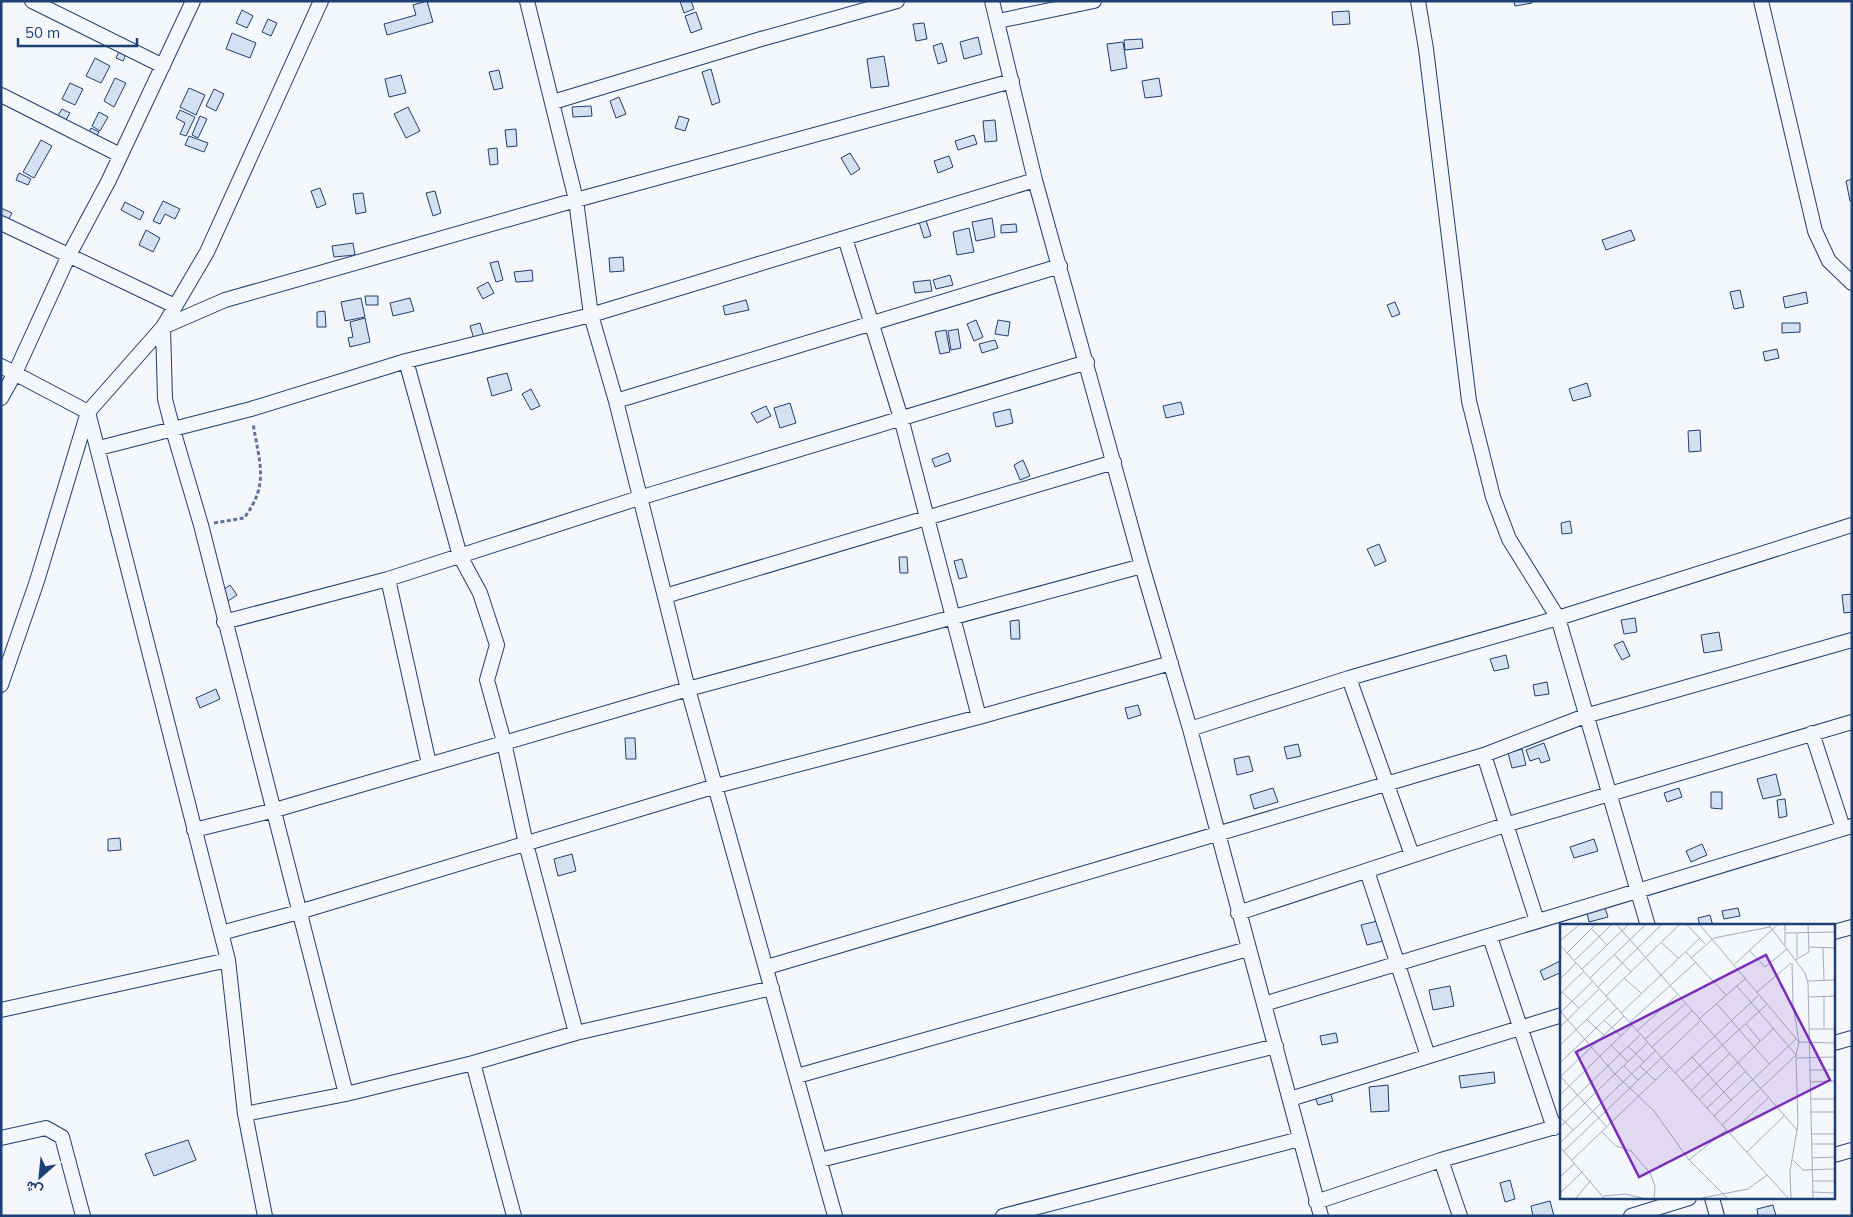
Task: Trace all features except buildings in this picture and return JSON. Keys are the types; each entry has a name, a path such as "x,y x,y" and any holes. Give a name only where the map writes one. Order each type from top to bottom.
{"street":[{"path":"32,1 163,66"},
{"path":"1,398 15,373 69,255 120,155 193,1"},
{"path":"1,685 37,581 88,412 163,327 206,252 321,1"},
{"path":"527,1 554,102 576,200 592,315 616,401 688,689 835,1216"},
{"path":"554,102 752,42 897,1"},
{"path":"992,1 1035,180 1142,566 1190,728 1238,913 1276,1046 1321,1216"},
{"path":"998,21 1094,1"},
{"path":"1418,1 1426,49 1469,401 1480,449 1493,497 1510,539 1558,618 1585,716 1639,889 1648,924"},
{"path":"1761,1 1815,231 1829,261 1852,283"},
{"path":"163,327 225,300 576,200 1012,81"},
{"path":"1,95 120,155"},
{"path":"98,448 251,409 406,361 592,315 1035,180"},
{"path":"1,223 175,306"},
{"path":"846,238 901,418 979,717"},
{"path":"616,401 1060,266"},
{"path":"163,327 165,399 201,525 224,622 275,810 346,1094"},
{"path":"406,361 460,556 480,593 497,644 487,680 504,742 526,844 576,1033"},
{"path":"224,622 388,579 639,498 1086,362"},
{"path":"1,366 88,412 228,960 245,1114 265,1216"},
{"path":"665,596 1114,462"},
{"path":"1190,728 1349,678 1558,618 1852,526"},
{"path":"194,830 275,810 688,689 1142,566"},
{"path":"388,579 429,764"},
{"path":"767,968 1484,754 1585,716 1852,640"},
{"path":"220,933 299,912 716,786 979,717 1171,663"},
{"path":"1349,678 1412,855"},
{"path":"1238,913 1505,824 1852,722"},
{"path":"1264,1004 1848,827 1812,734"},
{"path":"1484,754 1537,920"},
{"path":"1367,871 1428,1056"},
{"path":"1836,931 1852,927"},
{"path":"1316,1202 1441,1160 1558,1126 1519,1029 1490,937"},
{"path":"797,1076 1248,949"},
{"path":"1,1010 228,960"},
{"path":"245,1114 346,1094 473,1063 576,1033 772,988"},
{"path":"1290,1099 1560,1017"},
{"path":"1836,1042 1852,1038"},
{"path":"820,1160 1276,1046"},
{"path":"473,1063 514,1216"},
{"path":"1,1138 46,1128 62,1137 83,1216"},
{"path":"1003,1216 1300,1139"},
{"path":"1836,1154 1852,1150"},
{"path":"1441,1160 1460,1216"},
{"path":"1631,1216 1683,1200"},
{"path":"1713,1200 1718,1216"}],"path":[{"path":"201,525 244,518 256,503 262,481 251,409"}]}
